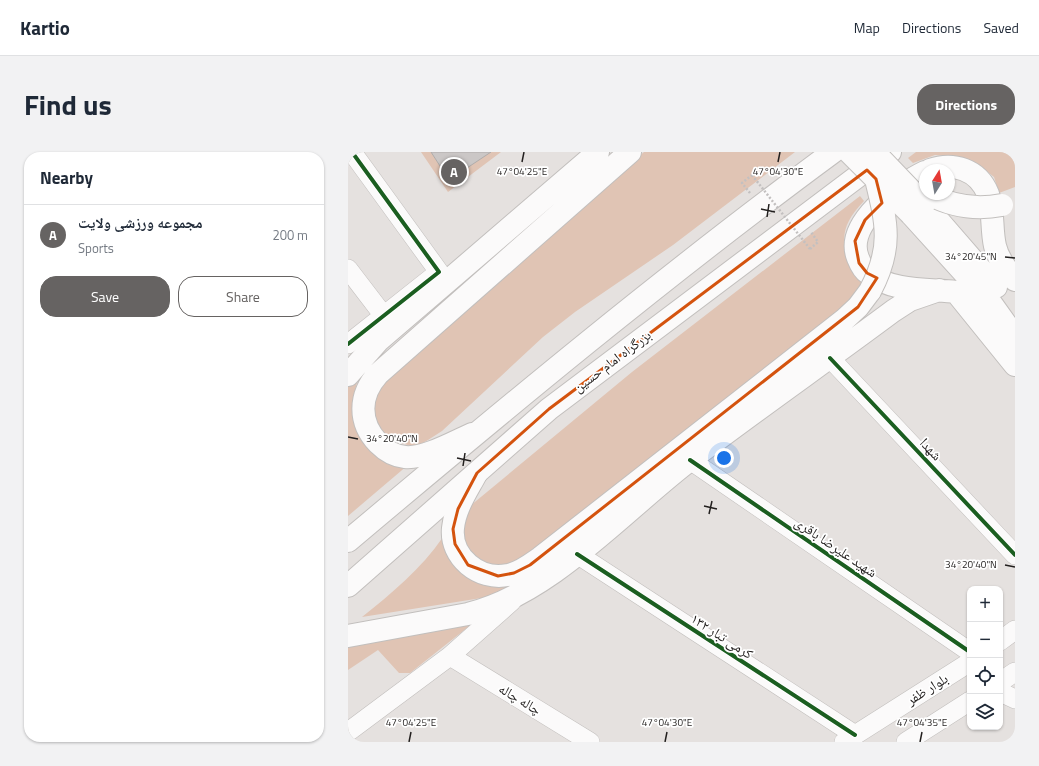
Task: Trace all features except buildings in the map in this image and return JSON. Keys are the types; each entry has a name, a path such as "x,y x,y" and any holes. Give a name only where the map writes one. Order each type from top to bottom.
{"main road":[{"path":"348,375 378,341 598,152"},
{"path":"477,432 418,456 398,455 382,447 370,433 363,412 365,392 378,374 630,152"},
{"name":"بزرگراه امام حسین","path":"348,541 477,432 760,206 833,152"},
{"path":"850,152 886,167"},
{"path":"874,152 886,167 922,201 1015,311"},
{"path":"955,166 970,172 980,182 988,194 995,246 1005,267 1015,280"},
{"path":"477,473 458,509 454,521 453,536 457,550 468,565 484,573 507,576 522,570 540,558 844,320 858,307 870,291 879,274 886,246 886,167"},
{"name":"بزرگراه امام حسین","path":"348,586 549,409 886,167"},
{"path":"919,176 899,188 871,212 858,231 855,241 855,252 859,263 867,273 887,283 918,290 956,292 1015,365"},
{"path":"922,201 945,202 962,207 989,208 1009,203"},
{"path":"922,201 988,299 1015,336"},
{"path":"348,636 468,614 493,607 517,596 562,566 690,460 902,305 921,295 939,290"}],"street":[{"path":"348,344 439,272 352,152"},
{"path":"348,268 384,316"},
{"name":"شهدا","path":"830,358 1015,554"},
{"name":"شهید علیرضا باقری","path":"690,460 967,650"},
{"name":"کرمی تبار ۱۳۲","path":"576,554 849,739"},
{"path":"348,732 450,656 517,596"},
{"path":"1003,639 1015,630"},
{"name":"چاله چاله","path":"450,656 590,742"},
{"name":"بلوار ظفر","path":"849,739 967,664"},
{"path":"1003,680 1015,672"},
{"path":"1003,693 1015,699"},
{"path":"906,742 967,703"}],"path":[{"path":"742,183 752,175 810,249 818,242"}],"highlighted area":[{"path":"867,170 876,179 882,203 865,220 855,241 859,263 867,273 877,278 858,307 530,565 514,573 498,576 468,565 455,544 453,529 458,509 477,473 549,409"}],"shaded area":[{"path":"421,152 501,152 448,192"},
{"path":"644,152 795,152 673,245 575,312 543,337 442,431 419,445 411,446 391,440 380,431 371,407 384,378"},
{"path":"916,152 1015,152 1015,187 999,193 994,177 980,166 959,157 935,155 913,163 908,158"},
{"path":"860,196 864,201 849,222 845,231 844,240 850,259 863,281 851,299 837,313 524,559 504,567 499,567 486,562 471,551 464,537 463,530 466,514 470,506 632,372"},
{"path":"359,375 353,398 355,426 408,465 348,516 348,387"},
{"path":"443,537 444,543 522,582 494,596 362,617 395,590 416,570"},
{"path":"477,620 410,673 399,673 378,650 348,670 348,644"}],"cycle path":[{"path":"348,344 439,272 352,152"},
{"path":"830,358 1015,555"},
{"path":"690,460 967,650"},
{"path":"577,554 855,735"}],"place":[{"name":"مجموعه ورزشی ولایت","path":"454,172"}]}
